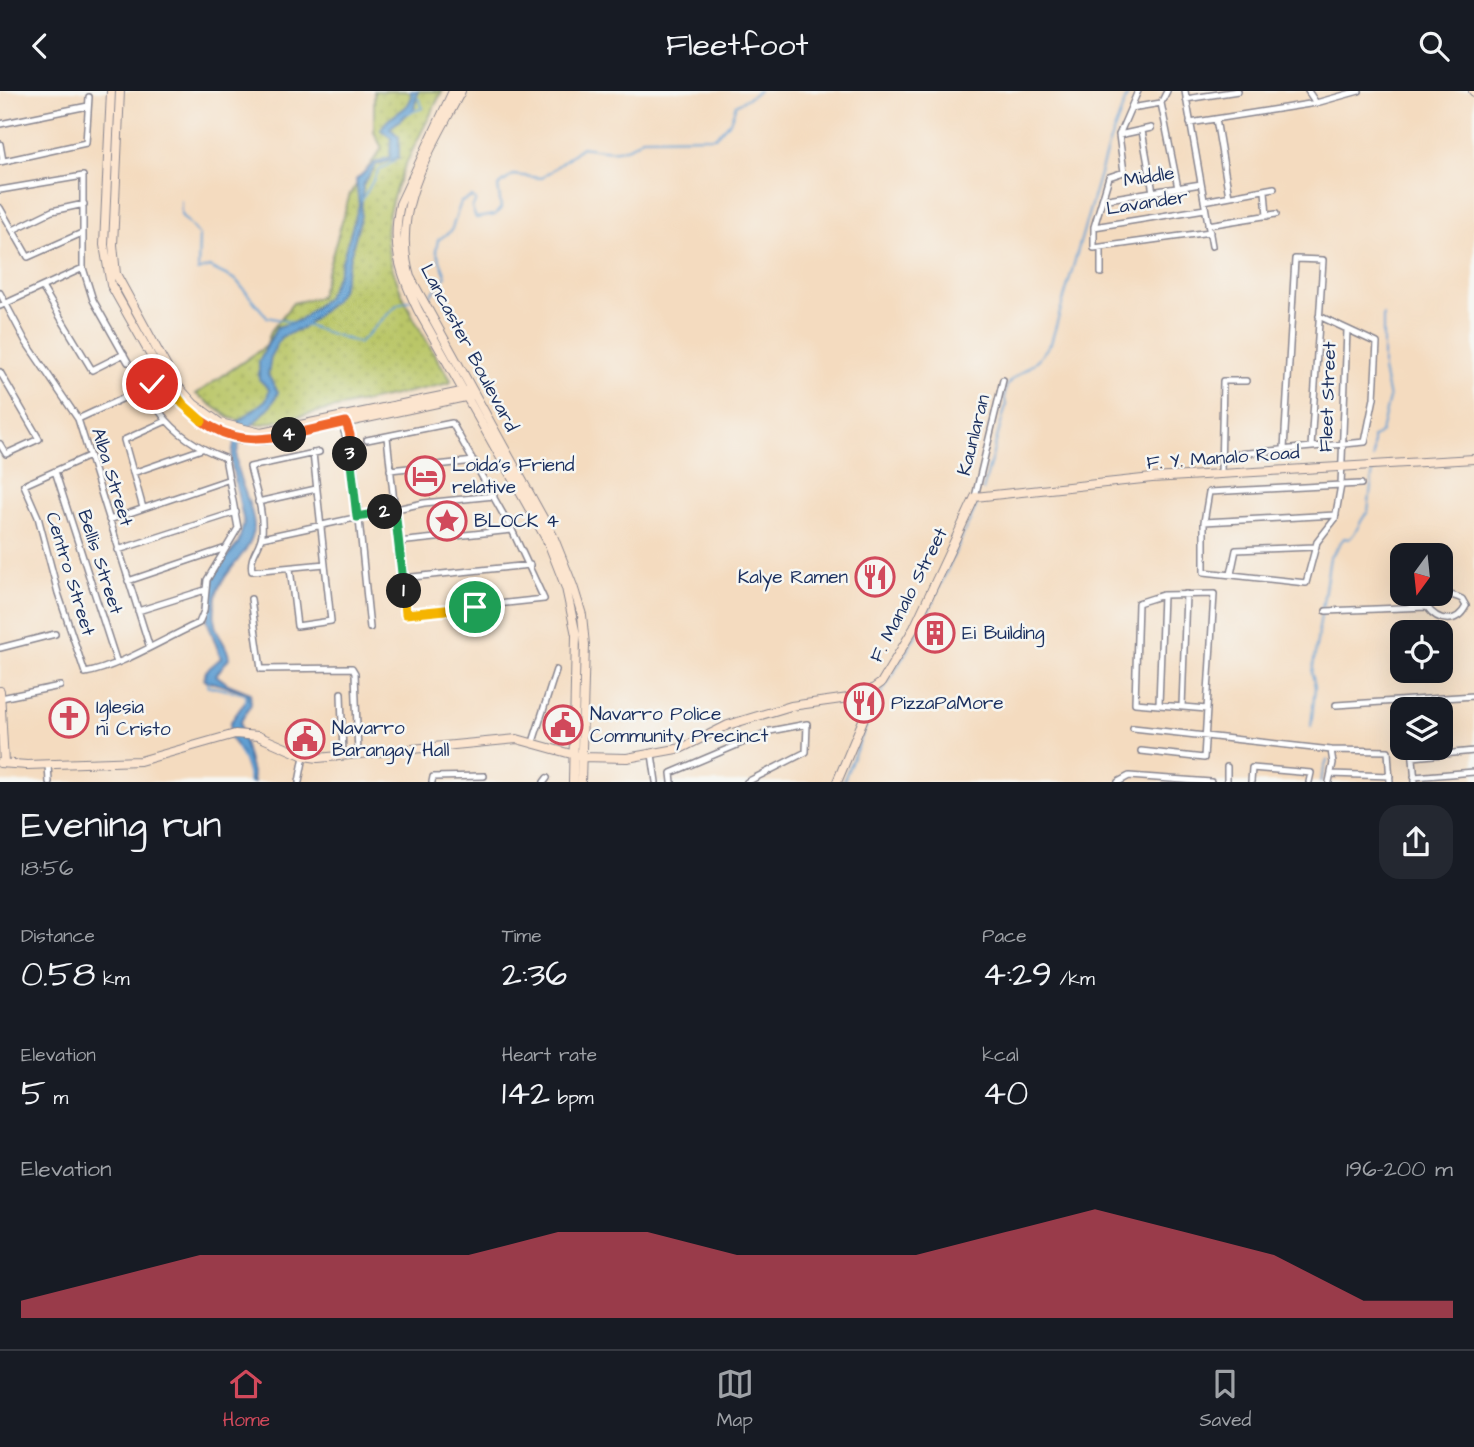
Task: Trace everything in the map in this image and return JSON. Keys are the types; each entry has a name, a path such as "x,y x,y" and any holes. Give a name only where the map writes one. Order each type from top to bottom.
{"street":[{"path":"111,91 104,246 106,272 115,294 167,377 200,409 232,432 246,436 346,421 468,394"},
{"path":"120,91 113,245 116,274 167,377"},
{"name":"Lancaster Boulevard","path":"453,91 406,188 396,222 399,269 548,542 566,588 576,635 578,756 581,782"},
{"name":"Lancaster Boulevard","path":"418,301 404,253 407,207 461,91"},
{"path":"1138,91 1119,135 1124,170 1109,177 1094,227 1094,249 1101,250 1276,214"},
{"path":"1167,91 1161,103 1178,188"},
{"path":"1185,91 1212,246"},
{"path":"1186,99 1238,91"},
{"path":"1308,91 1316,103"},
{"path":"1190,123 1316,103 1336,94 1359,91"},
{"path":"0,144 2,162 86,143 89,97"},
{"path":"1131,108 1161,103"},
{"path":"0,124 88,106"},
{"path":"1216,119 1229,197"},
{"path":"1119,135 1152,128"},
{"path":"1142,131 1153,191"},
{"path":"0,190 80,174 85,179 83,268 93,300 128,362"},
{"name":"Middle","path":"1102,200 1201,184"},
{"path":"1204,201 1274,188"},
{"path":"1265,191 1267,216"},
{"path":"13,230 52,211 84,204"},
{"path":"0,208 28,257 82,233"},
{"name":"Lavander","path":"1094,227 1205,209"},
{"path":"1101,250 1101,273"},
{"path":"1284,449 1295,259 1323,260 1311,447"},
{"path":"3,305 83,268"},
{"path":"42,287 92,370 124,354"},
{"name":"Alba Street","path":"0,293 3,305 78,419 149,645"},
{"path":"1238,454 1365,442 1374,398 1377,344 1319,316"},
{"name":"Fleet Street","path":"1336,515 1341,485 1347,330"},
{"path":"0,372 39,439 6,454 0,444"},
{"path":"78,419 167,377"},
{"name":"Kaunlaran","path":"975,497 1003,380"},
{"path":"1221,473 1223,381 1246,381"},
{"path":"117,663 149,645 199,623 212,570 237,533 236,512 227,480 225,458 202,449 166,421 160,412"},
{"path":"143,508 124,439 166,421"},
{"path":"346,421 350,435 349,447 370,628"},
{"path":"367,440 452,423 512,530 544,600 406,614 387,437"},
{"path":"133,473 202,449"},
{"path":"289,568 296,626 331,621 325,564 316,489 316,453 250,467 262,538 250,558 252,571 325,564"},
{"path":"55,471 89,456"},
{"name":"F. Y. Manalo Road","path":"975,497 1221,473 1474,459"},
{"path":"390,470 474,461"},
{"name":"Centro Street","path":"55,471 24,485 38,517 58,593 85,673 104,670 117,663"},
{"name":"Bellis Street","path":"55,471 117,663"},
{"path":"109,520 227,480"},
{"path":"1336,515 1316,547 1306,583 1205,573 1203,570 1204,522 1209,492 1361,484"},
{"path":"258,502 316,489"},
{"path":"262,538 395,510 494,496"},
{"name":"F. Manalo Street","path":"867,694 881,683 914,628 975,497"},
{"path":"118,550 236,512"},
{"path":"1204,522 1336,515"},
{"path":"398,542 512,530"},
{"path":"1231,574 1236,551 1316,547"},
{"path":"128,581 226,548"},
{"path":"402,578 530,565"},
{"path":"138,611 205,590"},
{"path":"1159,705 1163,594"},
{"path":"1141,751 1204,758 1205,734 1207,709 1214,594 1163,594 1138,603 1135,703 1207,709"},
{"path":"1182,707 1186,594"},
{"path":"1326,611 1427,607 1434,599 1447,594 1462,599 1466,606"},
{"path":"251,599 261,669 352,667 355,673 358,754"},
{"path":"1466,606 1474,606"},
{"path":"1427,607 1433,615 1446,621 1457,618 1466,606"},
{"path":"0,648 55,634"},
{"path":"533,742 555,670"},
{"path":"1,698 60,686"},
{"path":"0,691 2,763 48,764 148,760 226,736 243,735 258,736 304,756 343,756 517,739 578,756 611,759 682,748 728,725 773,711 867,694 869,706 837,782"},
{"path":"341,693 343,756"},
{"path":"1336,705 1474,696"},
{"path":"673,782 671,773 770,731 807,724 806,752 747,782"},
{"path":"1133,727 1331,750 1388,751 1390,779 1331,773"},
{"path":"1329,782 1331,750"},
{"path":"1453,753 1474,751"},
{"path":"652,754 656,782"},
{"path":"299,782 304,756"},
{"name":"Lancaster Boulevard","path":"573,782 578,756"},
{"path":"1413,760 1415,780 1474,772"},
{"path":"48,764 49,782"},
{"path":"1227,767 1227,782"},
{"path":"1251,782 1252,768 1311,773 1309,782"},
{"path":"433,779 472,779 484,776"},
{"path":"1118,782 1129,779 1211,782"}],"green space":[{"path":"374,91 442,91 395,190 387,224 387,243 391,263 407,305 451,380 450,383 259,425 230,418 196,394 266,346 271,331 293,303 320,297 350,194 382,148 374,132"}],"water":[{"path":"410,91 418,91 414,109 390,128 399,137 399,158 376,165 363,185 361,215 342,288 335,300 303,328 281,337 271,355 268,375 278,392 275,400 247,431 238,448 237,468 254,526 249,544 224,579 216,597 215,625 229,658 216,675 228,684 250,693 251,704 240,723 254,782 251,782 241,752 230,738 230,723 247,699 246,692 204,680 206,671 221,658 207,620 213,579 221,564 238,544 244,523 231,462 238,422 267,399 269,389 259,379 259,361 277,327 300,320 327,297 338,274 359,205 356,180 374,163 390,157 391,138 381,130 388,120 406,107 412,96"}],"waterway":[{"path":"424,298 430,296 446,276 436,250 438,240 451,231 461,202 472,197 476,201 472,208 476,218 495,215 501,208 498,186 513,175 542,178 582,147 615,150 629,147 642,138 715,137 730,122 736,105 759,91"},
{"path":"983,490 1006,405 1006,389 1051,343 1108,146 1129,91"},
{"path":"408,113 423,108 418,98"},
{"path":"362,200 379,170 395,161"},
{"path":"181,201 181,215 199,235 198,271 209,267 236,280 267,317 291,322"},
{"path":"305,325 359,343 398,304 411,300"},
{"path":"1373,458 1373,438 1381,432 1389,398 1383,370 1383,315"},
{"path":"1311,727 1315,687 1312,673 1330,557 1344,538 1349,539 1352,536 1368,512 1373,469"},
{"path":"843,782 875,704 922,625 977,504"},
{"path":"209,681 208,686 245,694 246,702"},
{"path":"237,747 247,767 249,782"},
{"path":"1320,782 1327,760"}],"place":[{"name":"Loida’s Friend relative","path":"425,476"},
{"name":"BLOCK 4","path":"447,521"},
{"name":"Kalye Ramen","path":"875,577"},
{"name":"Ei Building","path":"935,633"},
{"name":"PizzaPaMore","path":"864,703"},
{"name":"Iglesia ni Cristo","path":"69,718"},
{"name":"Navarro Police Community Precinct","path":"563,725"},
{"name":"Navarro Barangay Hall","path":"305,739"}],"route":[{"path":"152,384 164,379 174,395 194,416 219,431 242,439 264,440 346,422 351,440 349,447 357,517 395,510 406,614 475,607"}]}
